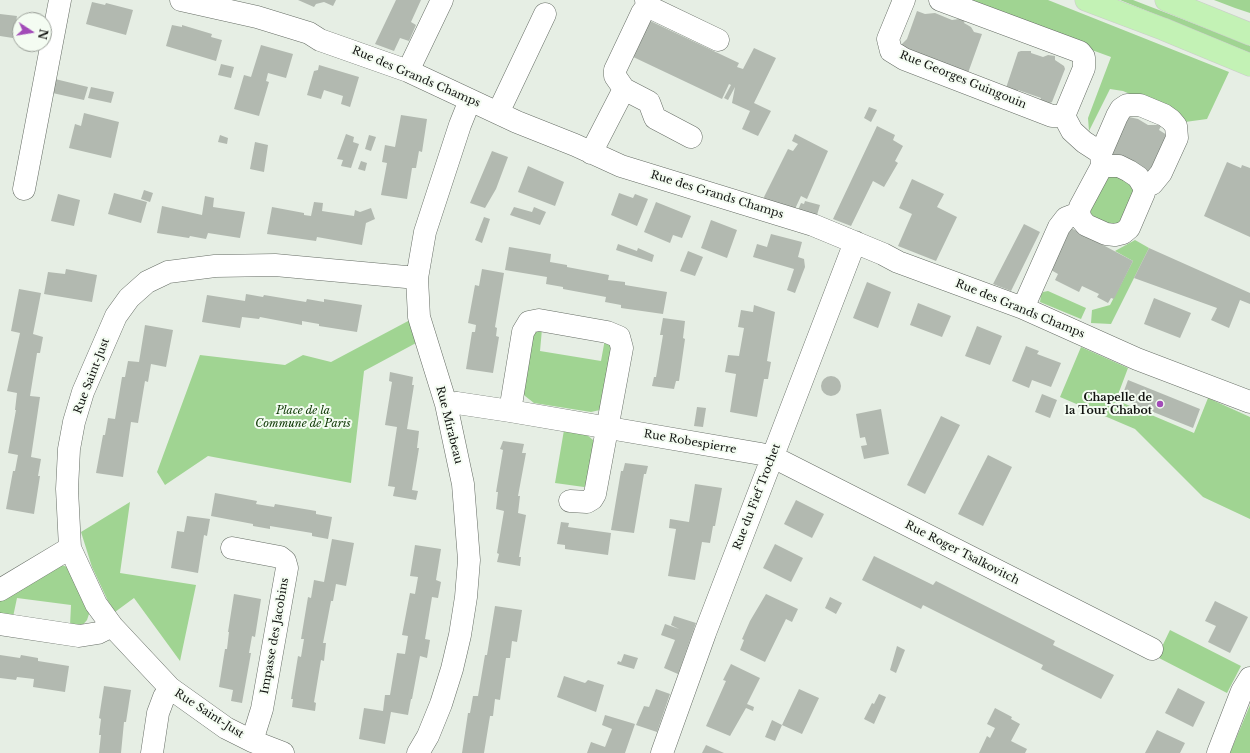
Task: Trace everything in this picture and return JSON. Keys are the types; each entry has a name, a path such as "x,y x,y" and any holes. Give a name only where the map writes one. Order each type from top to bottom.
{"main road":[{"path":"1086,0 1163,29 1250,66"},
{"path":"1166,0 1250,34"}],"street":[{"path":"24,189 60,0"},
{"name":"Rue des Grands Champs","path":"183,0 258,17 298,29 320,40 408,72 621,166 792,217 855,242 898,262 1023,308 1137,359 1250,402"},
{"path":"408,72 442,0"},
{"name":"Rue Georges Guingouin","path":"904,0 888,39 891,52 904,59 1052,116 1064,116"},
{"path":"940,0 1080,52 1084,57 1084,68 1064,116 1072,131 1101,159 1130,170 1144,187 1144,193 1129,228 1123,233 1115,236 1094,230 1081,219 1080,207 1101,159 1117,116 1121,109 1127,105 1140,105 1164,115 1171,120 1176,126 1177,138 1161,173 1152,184 1144,187"},
{"path":"691,137 655,118 649,102 624,89 615,76 615,70 647,3 718,40"},
{"path":"498,113 545,14"},
{"path":"591,153 624,89"},
{"name":"Rue Mirabeau","path":"418,753 441,704 452,669 460,635 466,597 469,560 468,528 463,484 446,404 419,317 417,278 425,232 460,124 470,100"},
{"path":"1023,308 1059,227 1066,218 1080,213"},
{"name":"Rue du Fief Trochet","path":"662,753 705,633 771,458 855,242"},
{"name":"Rue Saint-Just","path":"283,753 252,741 226,728 170,688 112,626 96,604 70,548 67,489 69,449 74,422 83,392 116,316 129,298 147,282 168,272 215,266 275,265 417,278"},
{"path":"510,411 523,332 528,322 539,320 607,332 619,337 622,348 596,494 592,500 587,502 570,501"},
{"name":"Rue Robespierre","path":"446,404 457,403 510,411 761,454 771,458"},
{"name":"Rue Roger Tsalkovitch","path":"771,458 783,462 1152,649"},
{"path":"0,590 70,548"},
{"name":"Impasse des Jacobins","path":"232,548 280,557 285,561 286,568 262,709 252,741"},
{"path":"0,624 79,636 98,634 112,626"},
{"path":"1218,753 1242,691 1250,678"},
{"path":"152,753 158,713 162,701 170,688"}],"green space":[{"path":"955,0 1048,0 1229,72 1207,119 1185,122 1153,104 1123,91 1110,89 1089,131 1088,118 1111,57"},
{"path":"1120,0 1133,0 1247,44 1250,46 1250,53"},
{"path":"1214,0 1250,0 1250,13 1235,8"},
{"path":"1118,172 1135,189 1124,221 1112,228 1091,217 1089,204 1101,179"},
{"path":"1135,240 1149,248 1111,324 1091,323 1092,310 1110,305 1133,261 1115,251"},
{"path":"1048,291 1086,308 1081,319 1040,302 1043,292"},
{"name":"Place de la Commune de Paris","path":"410,320 416,343 364,371 351,483 208,456 165,485 157,472 200,355 285,365 303,355 331,362"},
{"path":"542,329 540,351 601,361 605,339 613,344 600,410 591,412 534,403 525,396 522,391 531,333"},
{"path":"1081,347 1128,368 1116,400 1194,433 1208,398 1250,417 1250,519 1203,497 1135,429 1060,397"},
{"path":"564,430 586,434 593,440 597,451 592,481 584,487 555,483"},
{"path":"130,502 120,573 196,585 180,661 134,598 115,612 108,601 92,567 81,532"},
{"path":"58,564 71,568 90,611 87,620 80,628 70,626 71,605 17,598 13,617 0,617 0,598"},
{"path":"1170,630 1241,666 1227,693 1157,657"},
{"path":"1250,705 1250,753 1230,753"}],"building":[{"path":"298,0 336,0 333,6 324,2 316,4 314,7"},
{"path":"396,0 421,0 411,22 416,25 409,41 400,38 394,51 375,44"},
{"path":"92,2 105,5 106,3 133,10 126,35 86,24"},
{"path":"917,11 925,14 935,13 952,20 965,20 964,23 971,27 974,32 982,34 968,73 899,47 907,39"},
{"path":"0,14 12,15 12,38 0,36"},
{"path":"646,19 739,63 737,67 743,69 754,48 776,58 754,103 771,111 758,136 742,129 750,111 732,103 735,87 728,100 724,98 731,85 729,84 722,99 629,55"},
{"path":"172,25 182,27 182,25 212,34 211,37 222,40 216,61 166,46"},
{"path":"261,45 293,54 286,78 268,73 266,81 269,82 259,116 234,109 244,75 251,77"},
{"path":"1031,51 1031,53 1043,57 1048,55 1055,56 1055,60 1064,66 1065,69 1052,102 1039,103 1041,98 1018,90 1016,95 1006,88 1018,52"},
{"path":"221,64 234,67 231,78 218,75"},
{"path":"319,65 359,77 350,107 341,104 343,96 324,90 321,99 307,95 314,71 318,70"},
{"path":"51,78 88,87 84,100 48,92"},
{"path":"91,87 114,92 111,103 88,98"},
{"path":"869,107 877,110 871,122 864,118"},
{"path":"84,113 119,122 111,158 69,148 75,124 81,126"},
{"path":"401,115 427,119 422,152 419,151 416,168 412,168 407,199 381,195 387,163 382,162 385,145 395,147"},
{"path":"1129,117 1138,119 1148,125 1161,126 1159,130 1167,135 1153,171 1148,173 1140,170 1142,166 1121,156 1116,159 1110,154"},
{"path":"877,126 895,135 893,140 903,146 895,161 898,163 884,187 873,181 851,226 833,219"},
{"path":"346,134 354,137 353,142 359,144 351,168 341,166 343,160 337,159"},
{"path":"795,134 828,151 807,199 801,196 795,209 763,199 788,149 793,151 798,144 792,141"},
{"path":"220,135 228,138 227,144 218,142"},
{"path":"369,135 376,137 371,151 365,149"},
{"path":"255,142 268,145 264,172 250,169"},
{"path":"492,151 508,157 496,189 485,208 470,203"},
{"path":"361,161 367,163 365,171 358,169"},
{"path":"1227,162 1241,168 1242,165 1250,168 1250,237 1204,216"},
{"path":"528,166 564,182 555,206 518,192"},
{"path":"912,179 944,194 937,207 957,217 936,261 898,246 912,214 899,208"},
{"path":"144,190 153,193 150,202 141,199"},
{"path":"114,193 147,202 141,223 108,214"},
{"path":"619,193 633,198 635,194 648,199 637,226 611,215"},
{"path":"58,194 80,200 74,226 51,221"},
{"path":"205,196 214,198 213,207 245,212 240,238 208,233 206,239 190,236 189,238 157,233 162,206 202,215"},
{"path":"805,201 820,205 817,215 798,210 801,203 804,204"},
{"path":"314,202 323,203 322,211 354,216 355,210 360,212 371,208 375,219 366,223 362,245 317,237 316,241 267,234 272,207 304,213 304,215 311,216"},
{"path":"656,202 691,216 682,238 673,235 670,243 644,232"},
{"path":"514,207 532,212 534,207 546,212 540,225 510,215"},
{"path":"484,217 490,219 482,243 475,240"},
{"path":"711,220 737,230 727,258 701,248"},
{"path":"1024,224 1040,232 1011,291 993,284"},
{"path":"1071,228 1133,261 1114,299 1111,298 1108,303 1097,297 1099,294 1082,286 1079,292 1055,280 1058,274 1051,270"},
{"path":"771,234 802,242 798,257 804,259 805,267 795,293 787,290 794,269 753,257 757,244 767,247"},
{"path":"618,244 637,251 638,248 654,255 652,262 616,250"},
{"path":"509,247 551,254 550,262 567,265 567,267 609,275 608,280 625,282 625,285 667,292 663,314 621,308 621,305 605,302 606,297 563,289 563,287 546,284 547,277 505,270"},
{"path":"1149,248 1250,293 1250,304 1240,300 1229,328 1211,320 1217,308 1134,278"},
{"path":"688,251 703,257 695,276 680,271"},
{"path":"66,269 97,275 92,302 44,294 48,272 65,274"},
{"path":"482,269 504,273 495,327 497,328 496,336 499,337 493,373 466,369 472,332 475,332 476,325 468,323 475,285 479,286"},
{"path":"867,282 891,292 878,328 853,318"},
{"path":"19,289 41,293 33,334 43,337 40,353 37,353 30,396 40,397 31,457 41,459 34,514 6,509 13,471 15,471 18,455 8,453 16,410 17,393 7,391 20,333 11,331"},
{"path":"246,294 263,297 264,295 306,302 307,299 324,302 324,299 362,305 357,332 319,326 319,324 302,321 302,325 260,317 259,319 242,317 240,328 202,322 207,295 245,301"},
{"path":"1154,298 1191,313 1180,338 1144,324"},
{"path":"918,303 951,316 942,337 910,325"},
{"path":"754,305 775,312 767,361 771,362 768,379 764,379 757,417 730,412 736,374 725,372 728,355 739,356 744,328 738,327 741,310 753,312"},
{"path":"663,318 685,321 683,338 685,339 679,381 676,381 674,389 652,386 654,377 656,377 663,335 660,335"},
{"path":"145,325 173,330 166,367 151,364 148,382 145,381 138,423 131,422 123,477 96,473 103,435 105,435 108,418 115,419 122,377 125,377 128,361 139,362"},
{"path":"977,326 1002,336 990,365 965,356"},
{"path":"1026,346 1039,351 1037,354 1061,363 1051,387 1032,380 1029,388 1012,381"},
{"path":"390,372 413,377 412,385 414,385 407,429 419,431 417,448 419,448 412,490 418,491 416,500 393,496 395,487 388,486 397,427 385,425 392,382 389,381"},
{"path":"831,376 838,379 841,386 838,393 831,396 824,393 821,386 824,379"},
{"name":"Chapelle de la Tour Chabot","path":"1128,380 1200,409 1193,428 1121,399"},
{"path":"1042,394 1057,400 1050,418 1035,412"},
{"path":"697,407 706,408 703,427 694,426"},
{"path":"881,409 889,454 864,459 861,446 867,445 865,437 860,438 856,414"},
{"path":"941,416 960,425 925,494 907,485"},
{"path":"503,441 524,444 522,453 526,453 518,496 520,496 518,513 526,515 519,557 521,557 520,566 497,562 499,554 497,553 504,511 496,509 498,492 496,492 503,450 500,449"},
{"path":"988,455 1012,467 983,526 958,514"},
{"path":"625,463 648,466 646,474 644,474 634,533 611,530 621,471 623,471"},
{"path":"695,484 722,488 715,526 713,526 710,543 702,542 695,580 668,576 676,529 669,528 670,519 689,522"},
{"path":"215,493 257,501 256,504 274,507 275,504 316,511 316,514 332,517 328,539 312,536 312,533 270,526 270,529 253,526 253,524 211,516"},
{"path":"796,500 824,514 812,538 784,524"},
{"path":"187,516 210,519 207,536 204,535 198,573 171,568 177,531 184,532"},
{"path":"561,522 569,523 568,527 611,533 608,555 565,549 565,545 557,544"},
{"path":"332,539 354,543 346,586 336,584 333,601 331,601 323,643 326,643 324,661 321,660 314,702 316,703 315,711 292,707 293,699 291,699 298,656 301,657 304,639 301,639 308,597 311,598 314,580 324,582"},
{"path":"775,544 803,558 791,582 763,568"},
{"path":"415,545 441,549 436,580 441,582 438,598 432,597 425,639 430,640 427,658 420,656 408,715 391,712 385,744 359,739 364,708 383,711 385,695 390,695 397,653 405,654 408,636 402,635 410,593 415,594 418,577 410,576"},
{"path":"874,556 933,585 936,581 1055,641 1053,645 1114,675 1101,699 1041,669 1043,665 923,605 921,609 862,580"},
{"path":"234,594 261,599 255,637 252,636 249,653 251,653 242,703 231,701 233,690 219,687 225,649 227,649"},
{"path":"766,594 798,609 792,622 786,619 765,662 740,650 744,640 742,639 750,621"},
{"path":"830,597 842,603 836,614 825,608"},
{"path":"1215,601 1248,617 1230,653 1208,642 1216,626 1205,621"},
{"path":"495,606 522,610 517,642 512,641 510,658 506,658 500,700 495,699 493,716 490,716 484,753 462,753 468,713 470,713 473,696 478,696 485,655 487,655"},
{"path":"674,616 696,623 678,674 664,668 675,640 661,635 665,624 679,629 671,625"},
{"path":"897,646 905,650 896,673 890,670"},
{"path":"624,654 638,658 634,669 617,664 618,661 621,662"},
{"path":"0,655 20,658 21,655 38,658 38,661 69,666 65,692 33,687 34,679 17,677 16,680 0,678"},
{"path":"731,664 760,678 747,704 754,707 753,711 746,708 730,736 706,726 726,681 723,680"},
{"path":"564,676 585,683 588,680 604,685 596,712 557,697"},
{"path":"104,686 131,690 126,722 124,722 121,753 99,753 101,719 99,718"},
{"path":"1178,688 1205,702 1193,727 1165,713"},
{"path":"656,689 670,694 657,732 636,725 644,706 649,707"},
{"path":"799,689 819,698 802,734 782,725"},
{"path":"879,694 886,697 874,724 864,719 872,703 874,704"},
{"path":"995,708 1012,717 1011,719 1020,724 1011,741 1027,749 1025,753 979,753 987,736 990,738 995,728 987,724"},
{"path":"605,715 635,724 625,753 587,753 591,742 605,747 612,729 602,725"},
{"path":"772,720 782,725 775,741 765,737"},
{"path":"1157,730 1185,743 1180,753 1145,753"},
{"path":"706,745 724,753 702,753"}],"place":[{"name":"Chapelle de la Tour Chabot","path":"1160,404"}]}
